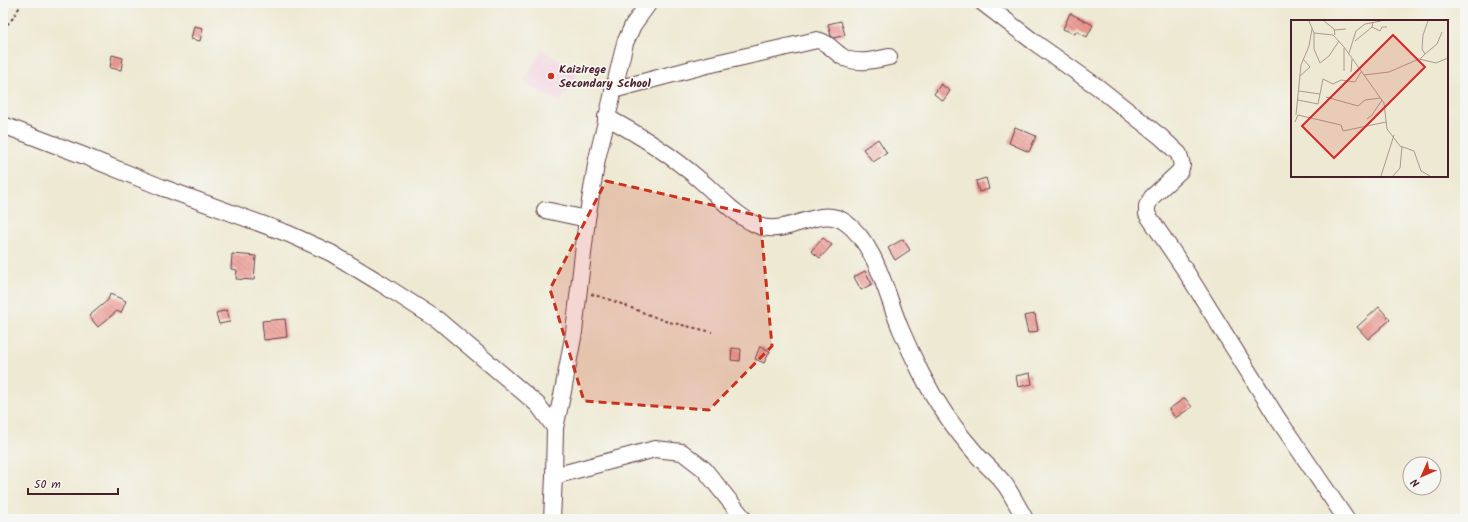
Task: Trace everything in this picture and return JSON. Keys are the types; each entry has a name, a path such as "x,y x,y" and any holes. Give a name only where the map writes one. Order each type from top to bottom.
{"street":[{"path":"552,519 554,428 563,391 574,332 587,219 596,159 625,43 633,25 649,3"},
{"path":"983,3 1034,42 1099,88 1161,137 1179,154 1182,165 1180,171 1152,197 1147,206 1147,214 1185,270 1276,416 1346,519"},
{"path":"613,90 703,66 807,41 821,41 843,57 852,61 889,57"},
{"path":"606,117 632,131 678,162 738,214 751,222 768,228 778,228 810,219 829,216 844,221 853,229 866,244 881,277 901,330 929,386 947,416 978,456 1006,486 1025,519"},
{"path":"3,124 161,188 289,234 331,253 438,320 538,405 554,428"},
{"path":"545,210 587,219"},
{"path":"554,476 655,449 682,452 704,469 744,519"}],"path":[{"path":"3,29 13,18 22,3"},
{"path":"578,291 610,300 666,320 712,332"}],"highlighted area":[{"path":"606,181 760,216 772,346 709,410 584,401 550,289"}],"shaded area":[{"name":"Kaizirege Secondary School","path":"542,50 578,71 560,103 524,82"}],"building":[{"path":"1070,13 1093,25 1087,37 1076,31 1075,34 1063,29"},
{"path":"841,21 845,35 834,38 831,36 828,24"},
{"path":"194,26 203,28 200,41 191,39"},
{"path":"112,55 123,58 121,70 110,68"},
{"path":"941,84 950,91 943,101 934,94"},
{"path":"1015,127 1036,136 1029,152 1009,143"},
{"path":"878,139 887,153 873,162 863,149"},
{"path":"986,178 989,189 979,192 976,181"},
{"path":"823,238 832,245 820,258 811,251"},
{"path":"903,239 910,250 895,260 888,248"},
{"path":"232,254 256,256 254,280 236,279 237,270 231,269"},
{"path":"865,271 872,284 861,290 854,277"},
{"path":"110,294 126,301 121,313 117,311 98,327 89,316 108,300"},
{"path":"1379,307 1390,320 1368,339 1357,327"},
{"path":"227,310 230,322 219,324 216,313"},
{"path":"1035,314 1038,331 1028,333 1024,316"},
{"path":"285,319 287,337 264,340 262,321"},
{"path":"760,346 770,351 764,363 755,359"},
{"path":"732,348 741,349 740,361 731,360"},
{"path":"1030,373 1032,384 1018,387 1016,376"},
{"path":"1185,398 1192,407 1175,418 1169,409"}],"place":[{"name":"Kaizirege Secondary School","path":"551,76"}]}
